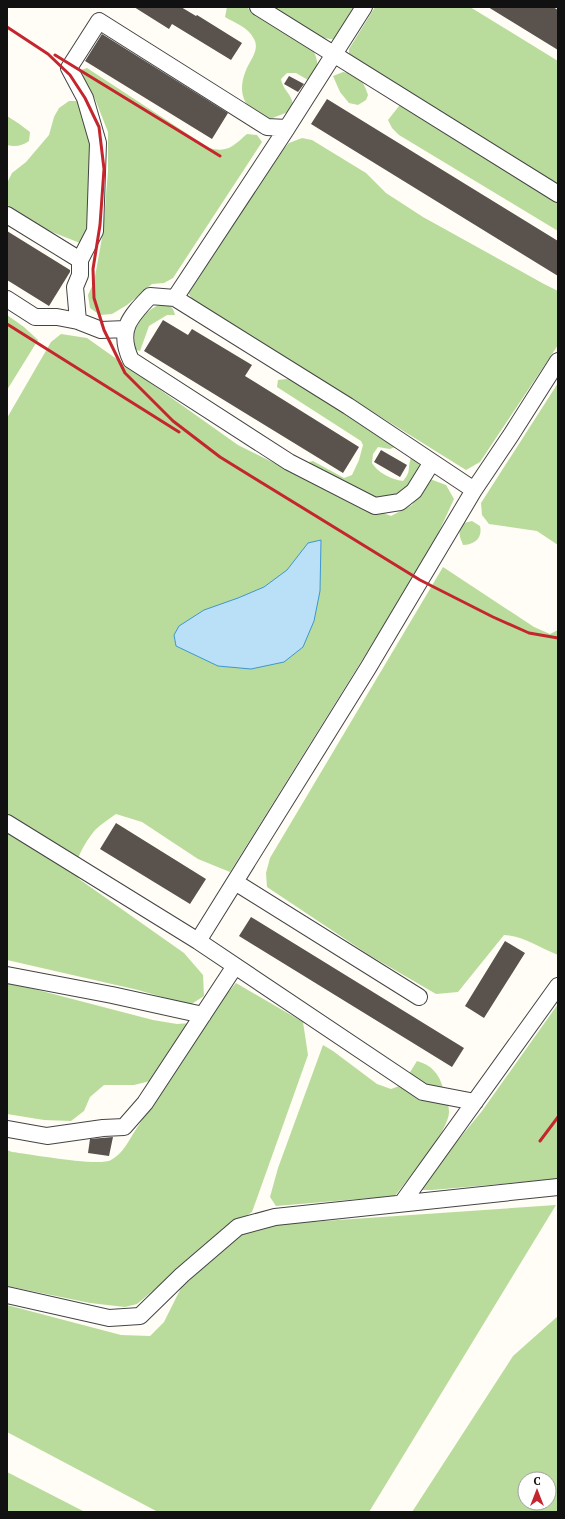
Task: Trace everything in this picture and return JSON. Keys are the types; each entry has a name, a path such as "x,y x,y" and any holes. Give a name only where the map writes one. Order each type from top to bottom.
{"lane":[{"path":"258,7 558,194"},
{"path":"175,298 287,128 364,7"},
{"path":"78,321 76,286 80,274 80,260 95,231 98,143 86,98 69,68 99,21 267,127 287,128"},
{"path":"7,215 80,260"},
{"path":"432,462 414,491 400,502 375,506 289,462 131,360 125,347 126,329 132,314 150,296 175,298 348,406 432,462 474,490"},
{"path":"7,299 35,317 57,317 78,321 101,330 126,329"},
{"path":"198,942 368,668 474,490 558,361"},
{"path":"7,823 198,942 423,1092 475,1102"},
{"path":"235,882 419,997"},
{"path":"8,1129 47,1136 103,1128 124,1127 145,1103 234,966"},
{"path":"7,975 112,995 203,1015"},
{"path":"402,1204 558,986"},
{"path":"7,1295 109,1318 140,1316 182,1275 238,1227 275,1217 558,1187"}],"green space":[{"path":"227,7 246,7 306,43 316,56 317,70 312,80 308,80 296,73 287,73 281,79 293,103 293,107 288,112 270,119 261,116 254,111 245,101 242,87 243,79 254,55 256,43 248,31 225,17"},
{"path":"271,7 357,7 336,40 319,37"},
{"path":"375,7 470,7 558,61 558,186 349,55 349,49"},
{"path":"87,68 209,148 221,150 226,149 234,145 247,134 257,135 262,142 173,278 164,283 152,284 127,305 112,314 100,315 90,308 88,295 94,282 103,232 108,171 108,132 95,99 81,70"},
{"path":"343,72 360,79 364,86 368,95 366,100 358,105 349,103 340,92 333,76"},
{"path":"69,101 77,101 93,145 91,226 80,243 52,232 11,211 7,203 7,183 12,173 26,162 49,135 54,117 59,108"},
{"path":"399,106 402,106 558,200 558,231 399,135 392,128 388,120"},
{"path":"7,116 30,132 29,141 18,146 7,145"},
{"path":"302,138 312,140 366,173 386,193 423,217 558,291 558,345 480,462 466,470 193,300 188,293 201,268 280,153 289,143"},
{"path":"161,304 170,306 175,315 167,315 149,326 140,351 136,350 135,335 139,322 154,307"},
{"path":"7,315 24,327 38,340 7,390"},
{"path":"61,334 87,338 238,445 351,501 391,516 412,505 430,479 446,485 454,499 430,551 230,872 198,859 142,822 116,814 95,830 87,840 80,853 76,867 79,879 184,953 203,975 204,996 190,1005 138,990 7,960 7,418 51,342"},
{"path":"278,380 295,380 393,443 395,447 390,449 378,447 373,454 372,463 385,475 403,481 406,478 411,458 419,461 416,476 398,497 376,499 311,466 309,462 313,461 344,478 352,475 359,460 363,445 361,441 277,387"},
{"path":"558,383 558,545 537,531 489,524 482,515 481,503"},
{"path":"472,521 480,526 481,530 479,537 471,544 463,545 459,529 464,523"},
{"path":"443,567 534,627 550,634 558,630 558,955 525,940 504,935 458,992 436,994 369,955 267,887 266,873 270,858"},
{"path":"7,982 153,1020 177,1024 191,1023 154,1080 134,1085 104,1085 90,1097 84,1111 71,1121 44,1120 7,1114"},
{"path":"236,983 303,1022 308,1055 252,1212 231,1226 137,1304 125,1307 90,1303 7,1286 7,1150 12,1152 79,1161 104,1162 115,1158 126,1145 214,1009"},
{"path":"558,1004 558,1179 421,1190 427,1178 482,1111"},
{"path":"323,1045 377,1084 391,1089 402,1085 417,1061 430,1067 437,1074 441,1083 449,1112 447,1120 427,1155 395,1196 276,1206 270,1197 278,1168"},
{"path":"556,1205 369,1512 158,1512 7,1432 7,1305 121,1335 150,1336 164,1322 189,1272 250,1226"},
{"path":"558,1316 558,1512 412,1512 513,1356"},
{"path":"7,1472 85,1512 7,1512"}],"water":[{"path":"321,540 320,591 314,621 303,647 284,662 251,669 218,666 176,646 174,635 179,626 204,610 264,587 287,570 308,543"}],"building":[{"path":"134,7 181,7 196,16 197,15 242,43 231,60 172,24 169,29"},
{"path":"488,7 553,7 558,10 558,50"},
{"path":"102,34 228,113 212,139 85,61"},
{"path":"289,76 304,84 298,92 284,84"},
{"path":"327,99 558,241 558,276 311,124"},
{"path":"7,231 70,270 49,306 7,280"},
{"path":"163,320 188,335 192,329 252,365 245,376 359,447 343,473 144,351"},
{"path":"381,450 407,465 400,477 374,462"},
{"path":"116,823 206,879 190,904 100,849"},
{"path":"251,917 464,1048 452,1067 239,936"},
{"path":"505,941 525,953 484,1018 465,1006"},
{"path":"113,1137 109,1156 88,1153 90,1139"}],"railway":[{"path":"7,27 48,54 70,75 85,98 99,127 104,169 100,225 93,269 94,298 104,330 125,373 173,421 220,457 420,580 493,617 529,633 558,638"},
{"path":"55,55 220,156"},
{"path":"7,324 179,432"},
{"path":"540,1141 558,1117"}]}
